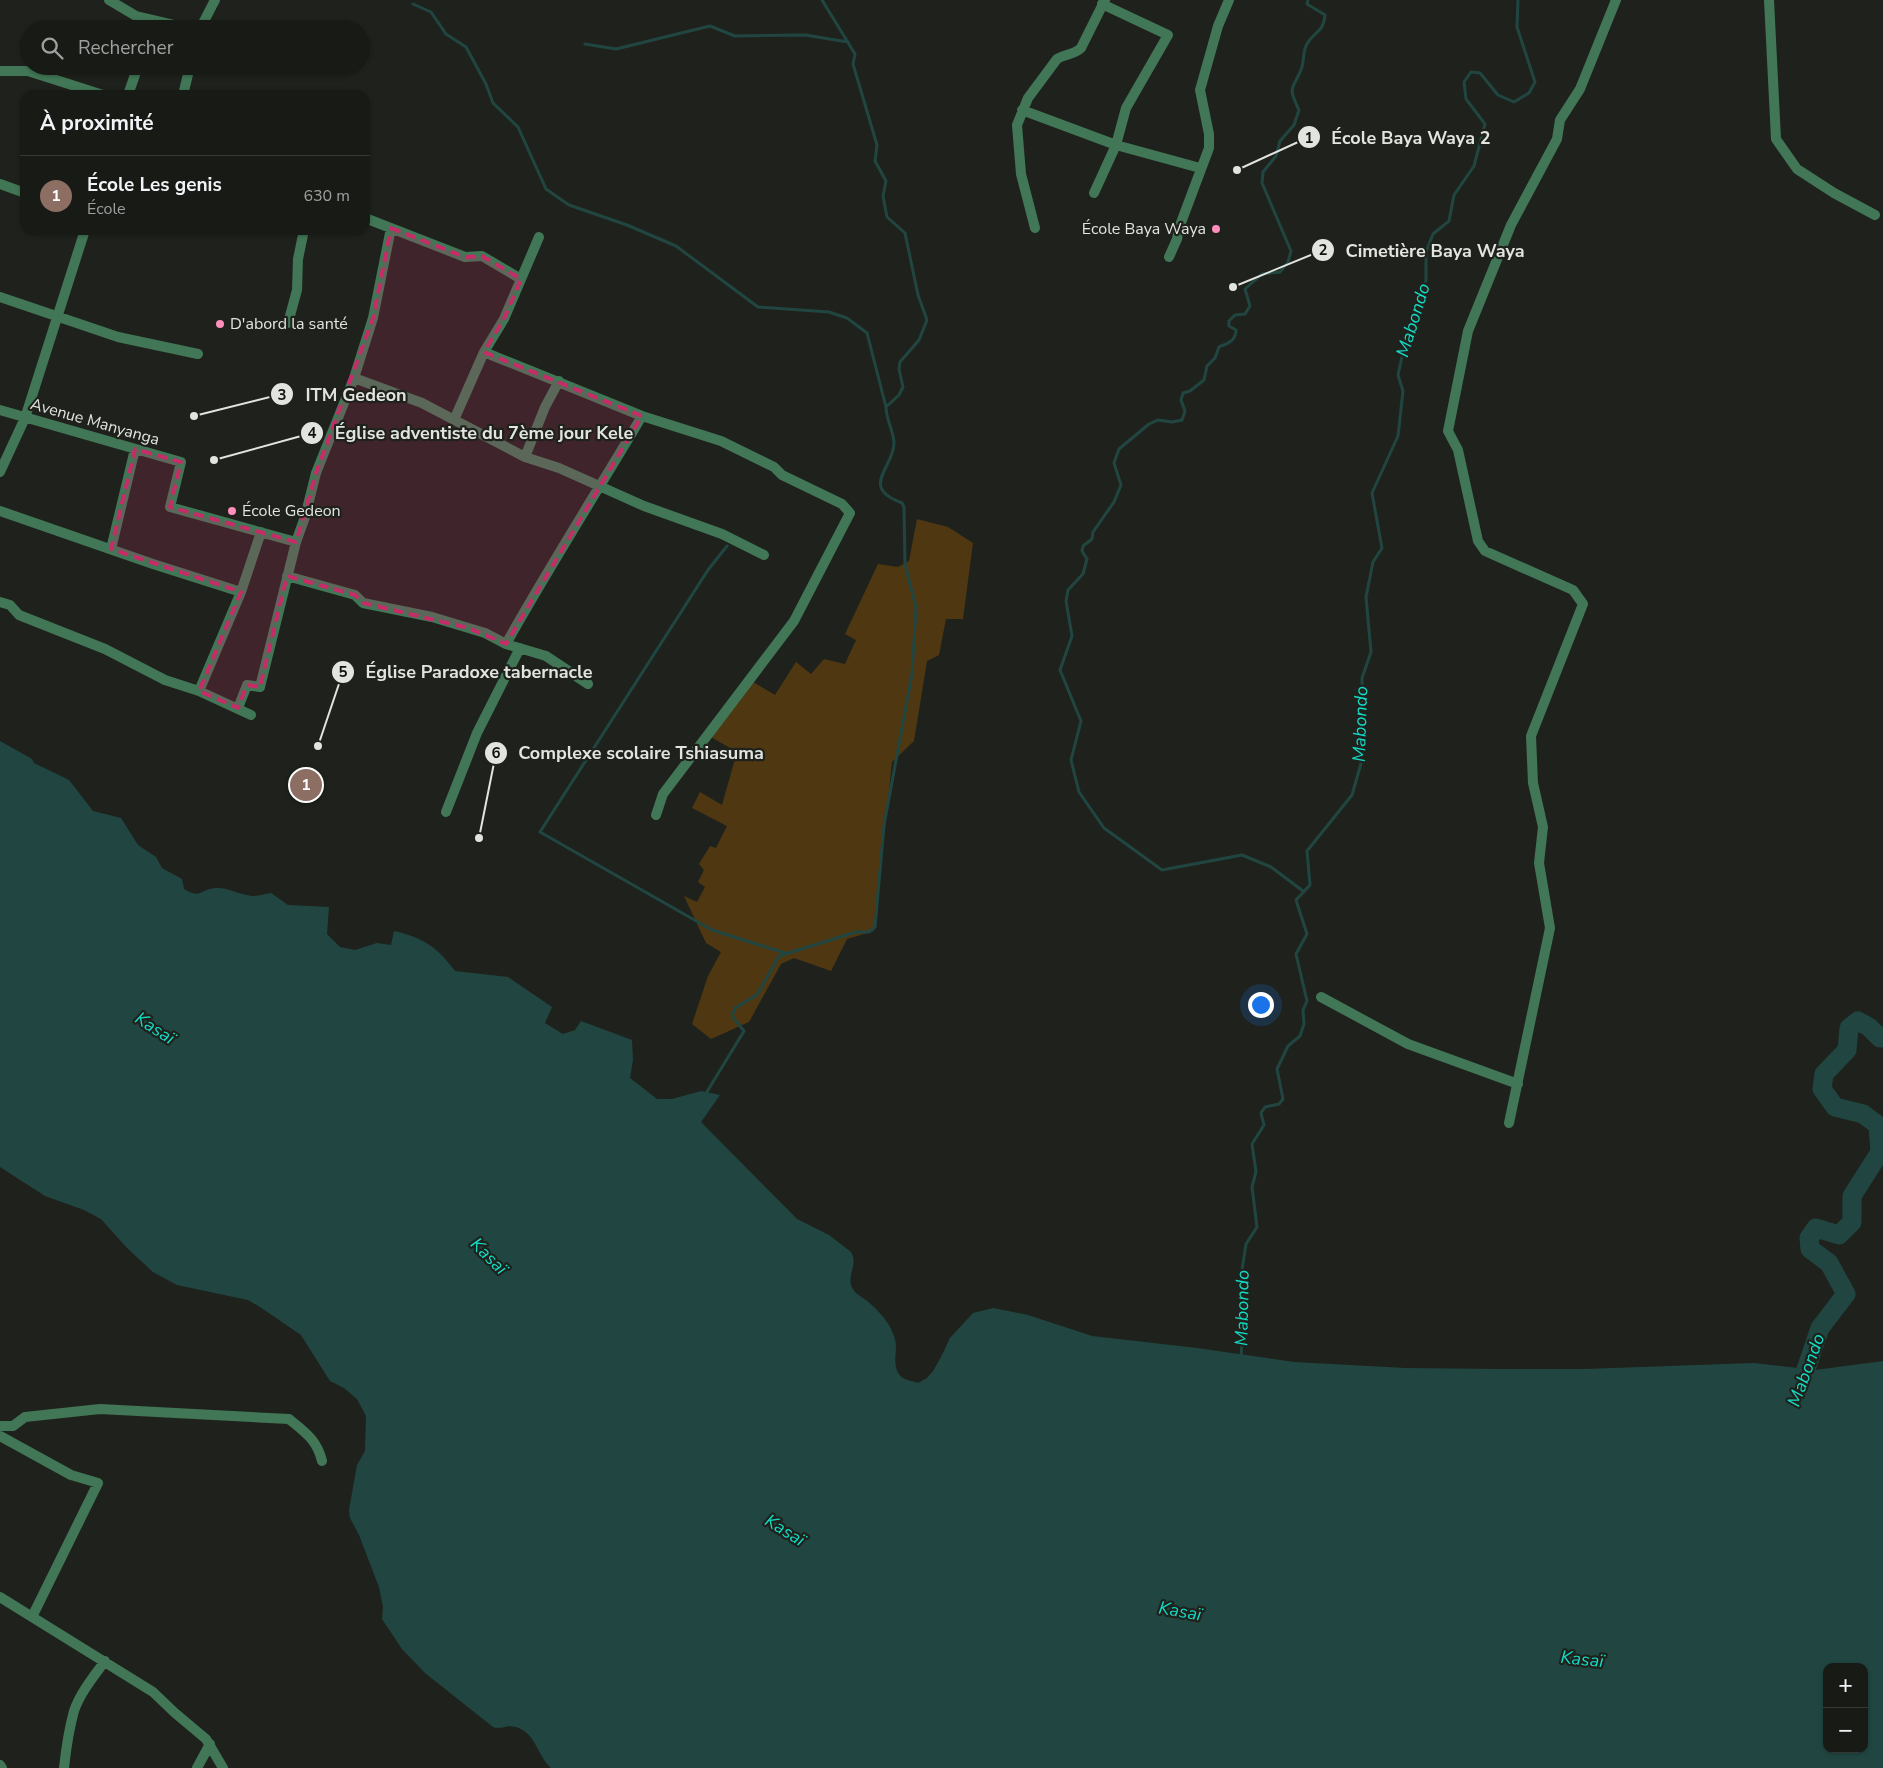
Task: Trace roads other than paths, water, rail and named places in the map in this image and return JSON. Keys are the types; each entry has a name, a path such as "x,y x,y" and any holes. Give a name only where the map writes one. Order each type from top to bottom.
{"street":[{"path":"109,0 144,20"},
{"path":"204,20 214,0"},
{"path":"1169,257 1177,239 1200,168 1209,148 1209,134 1200,90 1218,26 1229,0"},
{"path":"1509,1123 1550,928 1539,863 1543,827 1533,784 1531,736 1583,604 1573,590 1485,551 1478,541 1458,450 1448,431 1468,331 1511,225 1557,139 1560,120 1580,89 1616,0"},
{"path":"1769,0 1776,139 1797,169 1834,193 1875,215"},
{"path":"1035,228 1021,174 1017,125 1028,98 1057,59 1076,52 1080,48 1103,2 1168,35 1126,108 1116,146 1094,193"},
{"path":"0,71 20,71"},
{"path":"40,75 87,90"},
{"path":"130,90 135,75"},
{"path":"184,90 188,75"},
{"path":"1022,110 1116,146 1200,168"},
{"path":"0,184 20,191"},
{"path":"370,220 465,257 482,256 521,279"},
{"path":"238,708 247,685 260,687 287,576 316,473 354,378 373,318 391,228"},
{"path":"0,472 25,418 83,235"},
{"path":"288,323 297,290 298,259 303,235"},
{"path":"454,420 484,352 504,319 539,237"},
{"path":"0,297 118,337 198,354"},
{"path":"484,352 642,416 722,441 774,467 782,475 842,504 850,512 794,621 663,794 656,815"},
{"path":"354,378 422,403 525,457 559,468 644,506 722,534 764,554"},
{"path":"525,457 545,407 559,381"},
{"name":"Avenue Manyanga","path":"0,410 181,462 170,507 261,532"},
{"path":"506,644 543,578 642,416"},
{"path":"111,549 135,449"},
{"path":"0,511 241,592"},
{"path":"199,691 241,592 261,532 296,542"},
{"path":"287,576 355,595 363,603 432,617 485,633 506,644 546,656 588,684"},
{"path":"0,602 10,605 19,614 105,649 165,680 199,691 252,715"},
{"path":"446,812 477,733 520,648"},
{"path":"1321,997 1408,1044 1518,1084"},
{"path":"0,1426 13,1426 25,1417 100,1409 288,1419 308,1435 319,1449 322,1461"},
{"path":"0,1436 71,1475 98,1483 32,1617"},
{"path":"0,1597 153,1692 210,1744 223,1768"},
{"path":"64,1768 75,1709 85,1690 105,1661"},
{"path":"197,1768 210,1744"}],"water":[{"name":"Kasaï","path":"0,741 32,759 34,763 69,780 93,811 121,818 138,845 156,857 162,868 182,879 184,889 190,892 198,894 212,888 217,888 252,896 271,893 288,905 329,907 327,934 340,947 355,950 377,943 391,945 394,931 422,940 436,950 455,971 508,977 552,1007 545,1023 563,1034 575,1030 581,1021 632,1040 633,1060 630,1078 657,1099 672,1099 701,1091 720,1095 701,1122 797,1219 829,1235 851,1252 854,1260 850,1281 852,1288 877,1310 888,1324 896,1346 895,1363 897,1371 906,1380 918,1383 927,1378 933,1371 950,1338 973,1313 993,1308 1028,1315 1092,1336 1197,1348 1294,1362 1405,1368 1497,1369 1585,1369 1754,1363 1815,1370 1883,1361 1883,1768 551,1768 532,1739 523,1730 513,1726 493,1727 425,1673 402,1649 382,1619 383,1607 379,1587 359,1535 350,1518 349,1510 357,1465 365,1451 366,1416 357,1399 344,1388 330,1381 301,1335 248,1300 177,1285 153,1272 127,1248 101,1219 84,1210 45,1196 0,1167"}],"waterway":[{"path":"705,1095 744,1031 732,1016 735,1008 757,995 779,956 856,932 869,932 875,927 884,825 912,674 916,607 905,565 904,507 902,503 889,497 882,490 880,483 893,451 894,442 886,407 899,395 903,387 899,369 900,362 919,340 927,320 918,295 905,233 887,217 883,196 886,181 875,161 877,145 853,64 855,54 822,0"},
{"path":"1303,891 1271,867 1242,855 1162,870 1104,828 1079,792 1071,760 1081,721 1060,670 1072,636 1066,601 1068,590 1083,574 1087,559 1082,551 1083,546 1092,539 1093,532 1114,502 1121,485 1114,463 1119,449 1149,424 1158,420 1172,422 1182,420 1185,411 1181,400 1183,393 1190,391 1204,380 1207,366 1215,358 1219,347 1235,337 1236,330 1229,326 1229,321 1235,315 1245,314 1250,306 1245,289 1262,274 1280,272 1288,262 1291,251 1262,183 1263,172 1276,156 1280,141 1294,125 1299,110 1293,96 1293,87 1302,67 1306,46 1324,21 1325,15 1307,4 1308,0"},
{"name":"Mabondo","path":"1241,1358 1244,1301 1240,1283 1246,1244 1257,1227 1252,1187 1256,1172 1252,1144 1264,1125 1261,1113 1265,1107 1279,1104 1283,1099 1277,1069 1288,1046 1300,1036 1304,1024 1303,1010 1307,1001 1296,954 1307,934 1296,900 1310,885 1307,851 1352,795 1362,760 1362,678 1371,652 1366,597 1373,562 1382,548 1372,493 1398,436 1403,391 1398,375 1408,329 1418,315 1426,280 1426,252 1433,234 1449,221 1454,195 1474,166 1485,124 1466,99 1464,82 1471,72 1480,73 1498,95 1514,102 1529,93 1535,82 1517,27 1518,0"},
{"path":"413,4 431,12 446,34 466,47 486,84 493,103 518,127 546,189 569,205 627,225 676,246 758,307 829,312 847,318 867,333 886,407"},
{"path":"585,44 616,49 710,26 735,36 805,35 848,42"},
{"path":"727,546 708,570 540,832 712,930 785,953"},
{"name":"Mabondo","path":"1798,1393 1820,1328 1846,1294 1829,1263 1810,1249 1809,1238 1816,1228 1839,1235 1852,1222 1852,1196 1880,1152 1878,1125 1863,1114 1835,1107 1822,1089 1824,1074 1847,1050 1849,1028 1858,1021 1869,1027 1880,1038 1883,1037"}],"place":[{"name":"École Baya Waya 2","path":"1237,170"},
{"name":"École Baya Waya","path":"1216,229"},
{"name":"Cimetière Baya Waya","path":"1233,287"},
{"name":"D'abord la santé","path":"220,324"},
{"name":"ITM Gedeon","path":"194,416"},
{"name":"Église adventiste du 7ème jour Kele","path":"214,460"},
{"name":"École Gedeon","path":"232,511"},
{"name":"Église Paradoxe tabernacle","path":"318,746"},
{"name":"École Les genis","path":"306,785"},
{"name":"Complexe scolaire Tshiasuma","path":"479,838"}]}
